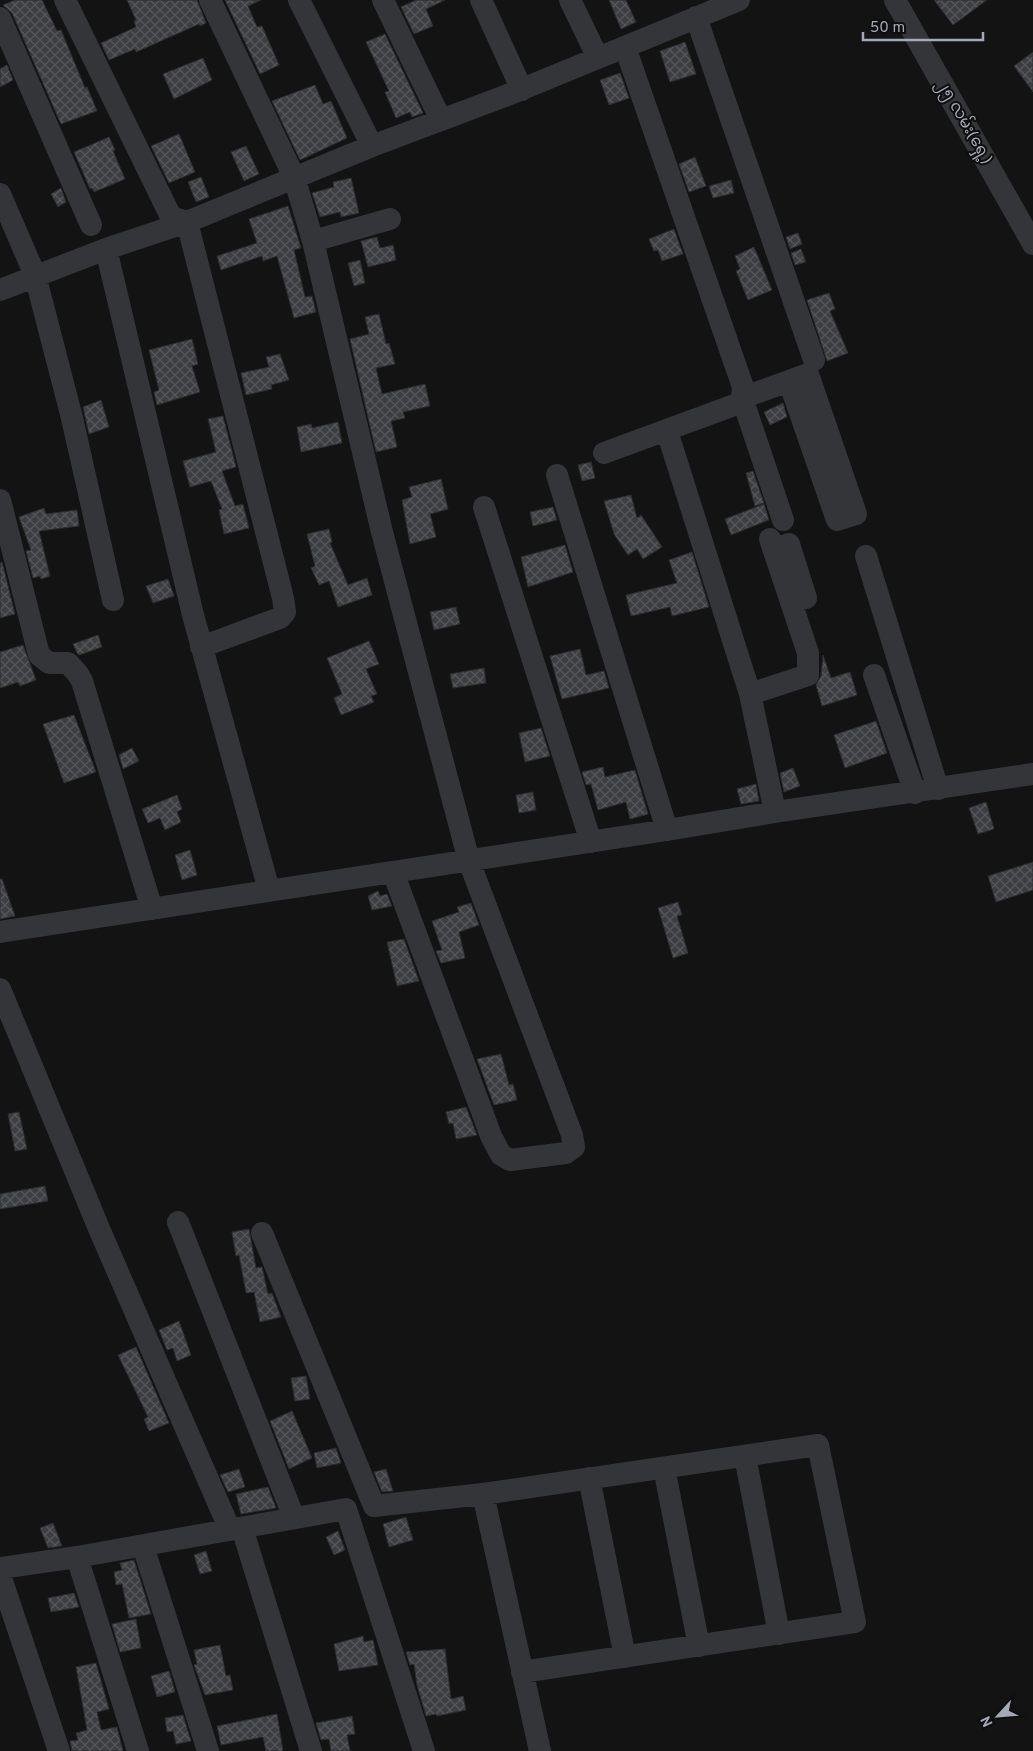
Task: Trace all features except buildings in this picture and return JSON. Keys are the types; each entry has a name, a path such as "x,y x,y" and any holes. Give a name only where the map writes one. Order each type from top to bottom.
{"street":[{"path":"65,0 171,217 188,222"},
{"path":"210,0 294,177 313,241 382,532 469,861 572,1135 574,1147 566,1153 510,1160 501,1154 491,1136 393,872"},
{"path":"299,0 372,146"},
{"path":"384,0 441,120"},
{"path":"481,0 522,90"},
{"path":"570,0 598,58"},
{"path":"0,290 106,249 188,222 372,146 522,90 739,0"},
{"name":"၂၅ လမ်း(ရှေ့)","path":"895,0 1033,244"},
{"path":"0,18 91,225"},
{"path":"696,18 814,360"},
{"path":"624,47 743,387 742,398 783,520"},
{"path":"0,194 35,275 72,418 113,600"},
{"path":"313,241 390,219"},
{"path":"188,222 248,456 285,612 280,618 201,647"},
{"path":"106,249 201,647 269,890"},
{"path":"604,453 668,431 737,404 742,398 808,374 818,433 828,463"},
{"path":"668,431 750,694 775,812"},
{"path":"557,475 668,830"},
{"path":"0,500 39,655 49,663 68,663 78,674 152,909"},
{"path":"484,507 591,842"},
{"path":"750,694 808,675 808,653 772,544"},
{"path":"866,556 938,789"},
{"path":"874,675 914,793"},
{"path":"0,932 1033,774"},
{"path":"0,989 100,1231 236,1529 311,1751"},
{"path":"178,1222 294,1518"},
{"path":"262,1233 374,1506 483,1494 818,1445 855,1622 522,1672"},
{"path":"744,1456 779,1634"},
{"path":"664,1468 699,1646"},
{"path":"589,1478 625,1657"},
{"path":"483,1494 540,1751"},
{"path":"0,1568 143,1546 346,1509 424,1751"},
{"path":"143,1546 208,1751"},
{"path":"77,1557 138,1751"},
{"path":"0,1575 59,1751"}]}
